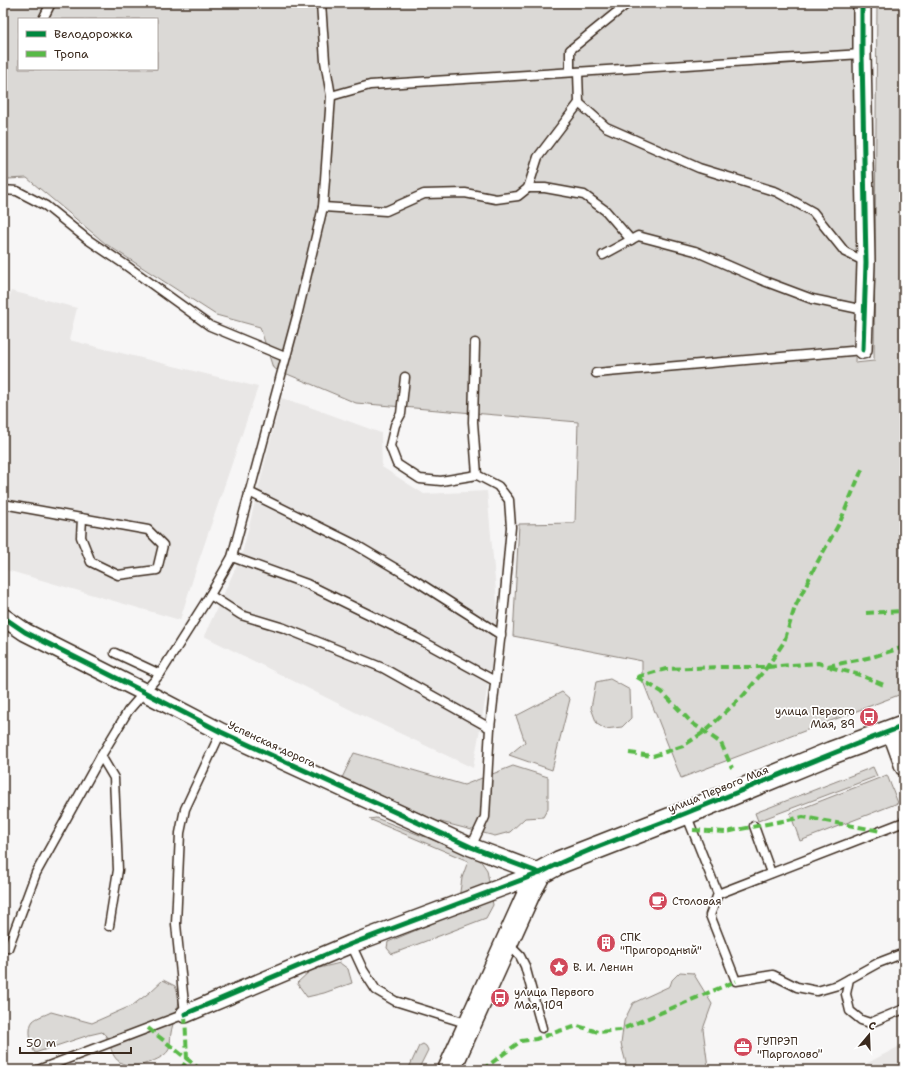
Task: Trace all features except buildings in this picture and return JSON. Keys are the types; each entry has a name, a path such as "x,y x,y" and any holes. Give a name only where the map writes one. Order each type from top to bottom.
{"street":[{"path":"862,3 866,263 863,350"},
{"name":"Успенская дорога","path":"3,617 25,632 221,732 471,847 540,873"},
{"path":"897,728 904,766"},
{"name":"улица Первого Мая","path":"540,873 560,862 686,814 831,753 897,728"},
{"path":"184,1014 351,944 540,873"},
{"path":"449,1070 529,893 540,873"}],"lane":[{"path":"44,18 51,3"},
{"path":"8,948 36,872 101,756 128,711 160,674 210,595 232,556 297,316 323,207 331,96 325,61 321,3"},
{"path":"628,3 570,50 579,103 606,127 700,168 777,192 813,212 845,252 866,263"},
{"path":"331,96 370,85 862,54"},
{"path":"323,207 386,211 424,194 465,193 496,199 518,196 528,188 538,157 579,103"},
{"path":"3,183 46,206 87,239 210,326 285,357"},
{"path":"528,188 545,188 584,195 606,211 631,240"},
{"path":"3,190 17,191"},
{"path":"603,255 638,236 695,251 764,281 812,299 864,310"},
{"path":"475,343 473,422 477,475"},
{"path":"596,373 863,350"},
{"path":"405,377 401,414 395,425 390,446 397,464 420,479 441,481 477,475 498,486 509,500 511,527 501,635 490,728 485,817 471,847"},
{"path":"249,492 356,545 410,577 501,635"},
{"path":"3,504 82,518 148,530 164,545 157,570 118,575 91,562 81,537 82,518"},
{"path":"232,556 307,584 415,637 495,681"},
{"path":"210,595 241,615 284,628 383,668 490,728"},
{"path":"115,653 160,674"},
{"path":"38,1070 184,1014 176,924 180,833 185,809 221,732"},
{"path":"101,756 114,778 115,794 118,870 110,926"},
{"path":"686,814 718,894 710,915 736,981 773,975 797,987 817,991 838,985 878,963 904,953"},
{"path":"718,894 904,822"},
{"path":"754,826 772,873"},
{"path":"507,942 520,956 525,966 542,1028"},
{"path":"351,944 363,970 376,990 395,1001 470,1024"},
{"path":"849,979 846,994 850,1011 861,1020 870,1022 904,1009"}],"shaded area":[{"path":"3,3 856,3 858,222 855,363 874,361 877,3 904,3 904,693 681,778 642,679 642,661 513,636 519,524 575,523 578,422 356,403 273,368 260,327 216,315 106,244 27,178 8,179 3,173"},
{"path":"11,291 77,308 69,340 258,387 180,620 3,569 3,322"},
{"path":"281,398 381,433 382,467 424,494 487,491 499,624 473,768 357,713 204,636 242,554"},
{"path":"610,679 630,690 631,718 622,727 605,729 597,724 591,708 596,682"},
{"path":"562,692 570,699 552,770 509,755 525,742 516,716"},
{"path":"354,753 464,785 513,766 548,777 548,808 543,817 525,818 510,832 495,836 437,821 342,778"},
{"path":"873,767 877,776 758,821 755,813"},
{"path":"887,775 898,803 800,841 790,813"},
{"path":"376,818 474,856 480,860 487,870 493,905 486,918 392,954 387,948 388,942 457,913 462,878 468,861 369,819"},
{"path":"340,963 348,969 352,983 324,993 307,997 297,983 311,970"},
{"path":"680,972 693,973 712,1004 703,1029 708,1067 711,1070 624,1070 626,1063 621,1044 624,1021 633,1003 670,986 672,980"},
{"path":"163,980 175,986 179,994 179,1000 169,1049 160,1058 142,1065 126,1065 120,1062 113,1054 106,1036 102,1032 35,1053 31,1042 30,1028 33,1021 37,1018 51,1012 92,1023 133,1005"},
{"path":"423,1044 428,1050 418,1070 408,1070 419,1046"},
{"path":"904,1044 904,1070 855,1070 877,1058"}],"marked path":[{"path":"629,753 653,756 683,746 704,732 743,696 767,667 784,642 795,607 840,522 863,467"},
{"path":"904,575 904,582"},
{"path":"866,613 904,611"},
{"path":"637,677 666,669 767,667 818,663 828,666 872,657 904,647"},
{"path":"830,667 860,675 884,685"},
{"path":"637,677 662,692 692,723 721,743 732,768"},
{"path":"693,830 726,832 803,817 881,831"},
{"path":"482,1070 521,1041 536,1039 578,1026 598,1032 620,1030 736,981"},
{"path":"181,1070 187,1060 185,1014"},
{"path":"148,1028 201,1070"}],"cycle path":[{"path":"862,3 866,263 863,350"},
{"path":"3,617 25,632 221,732 471,847 540,873"},
{"path":"185,1014 351,944 540,873 594,848 904,726"}],"place":[{"name":"улица Первого Мая, 89","path":"869,717"},
{"name":"Столовая","path":"658,901"},
{"name":"СПК \"Пригородный\"","path":"606,943"},
{"name":"В. И. Ленин","path":"559,967"},
{"name":"улица Первого Мая, 109","path":"500,998"},
{"name":"ГУПРЭП \"Парголово\"","path":"743,1047"}]}
